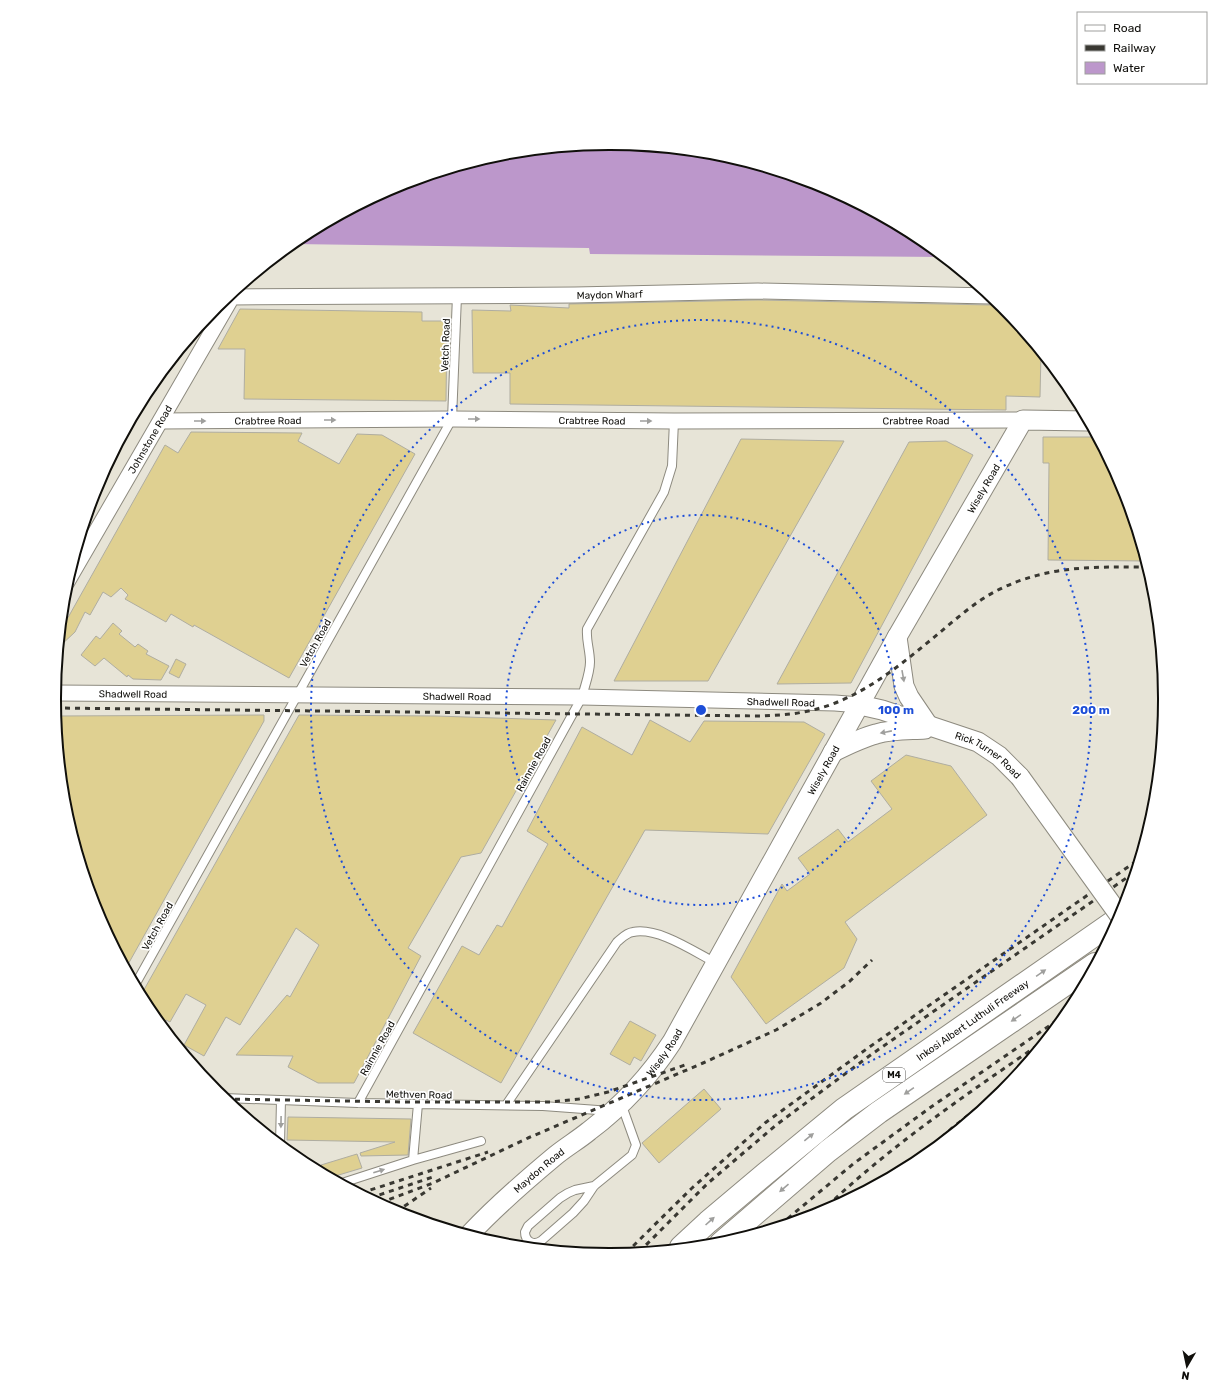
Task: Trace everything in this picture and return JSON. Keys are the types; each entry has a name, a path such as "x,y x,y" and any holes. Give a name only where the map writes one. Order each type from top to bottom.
{"highway":[{"name":"Inkosi Albert Luthuli Freeway","path":"686,1242 708,1222 844,1109 1109,925"},
{"name":"M4","path":"732,1233 828,1150 879,1112 1087,969"}],"street":[{"name":"Maydon Wharf","path":"238,296 457,296 758,291 981,296"},
{"name":"Johnstone Road","path":"79,561 161,421 221,312"},
{"name":"Crabtree Road","path":"161,421 452,419 674,421 1022,420"},
{"path":"1022,420 1082,421"},
{"name":"Wisely Road","path":"617,1107 644,1080 659,1062 672,1042 897,637 1022,420"},
{"path":"897,637 904,686 908,697 933,727"},
{"name":"Shadwell Road","path":"61,693 582,697 835,703 860,706"},
{"name":"Rick Turner Road","path":"860,706 882,710 978,742 999,756 1020,776 1115,910"},
{"path":"833,752 862,739 893,730 933,727"},
{"name":"Maydon Road","path":"474,1230 513,1191 617,1107"}],"lane":[{"name":"Vetch Road","path":"138,980 452,419 457,296"},
{"name":"Rainnie Road","path":"358,1103 582,697 589,672 590,661 586,639 587,629 664,492 672,466 674,421"},
{"path":"506,1105 617,942 624,936 632,932 657,934 668,938 716,963"},
{"name":"Methven Road","path":"234,1098 358,1103 617,1107"},
{"path":"280,1137 281,1100"},
{"path":"413,1160 418,1104"},
{"path":"536,1243 541,1241 573,1213 584,1201 594,1186 634,1152 636,1145 617,1107"},
{"path":"348,1181 413,1160 480,1141"},
{"path":"531,1242 527,1239 525,1232 528,1226 560,1198 575,1190 594,1186"}],"water":[{"path":"610,150 681,155 717,161 751,169 786,180 819,192 852,207 884,224 933,257 590,254 589,248 303,244 335,224 367,207 400,192 468,169 538,155"}],"building":[{"path":"758,300 990,305 1022,337 1041,360 1040,397 1006,396 1006,410 510,404 510,373 473,373 472,310 511,311 510,305 569,308 569,304"},
{"path":"240,309 422,312 422,321 447,321 446,401 244,399 245,349 218,349"},
{"path":"191,432 302,433 298,441 339,464 357,434 382,435 415,454 289,678 194,625 193,627 171,614 166,622 125,599 128,595 121,588 111,597 103,592 90,615 85,612 75,632 64,642 67,619 165,445 178,453"},
{"path":"1043,437 1091,437 1116,489 1129,523 1140,561 1048,560 1049,463 1043,463"},
{"path":"741,439 844,441 708,681 614,681"},
{"path":"946,441 973,455 851,683 777,684 909,442"},
{"path":"113,623 122,631 119,634 135,647 138,644 148,651 146,654 169,666 161,680 133,679 128,675 127,677 104,658 95,666 81,655 96,636 100,639"},
{"path":"176,659 186,664 179,678 169,673"},
{"path":"264,715 264,721 129,963 103,909 90,875 80,841 66,771 61,716"},
{"path":"299,715 436,716 556,720 481,853 461,857 408,948 421,956 354,1083 318,1083 288,1067 293,1056 236,1055 287,995 290,997 319,945 296,928 240,1025 226,1017 204,1056 184,1045 206,1005 186,994 170,1022 166,1020 165,1021 144,989"},
{"path":"650,720 690,742 704,721 804,722 825,734 768,834 645,830 501,1083 413,1033 462,946 479,955 497,925 502,927 548,844 527,831 582,727 632,755"},
{"path":"906,755 951,766 987,815 845,922 857,939 844,968 766,1024 731,977 782,884 787,891 810,874 798,858 838,829 848,842 892,809 871,781"},
{"path":"630,1021 656,1035 641,1061 634,1057 630,1065 610,1054"},
{"path":"704,1089 721,1109 659,1163 642,1143"},
{"path":"288,1117 411,1119 408,1155 361,1156 360,1153 395,1142 287,1140"},
{"path":"357,1154 362,1168 338,1175 321,1165"}],"railway":[{"path":"61,708 761,716 792,714 841,701 858,692 892,671 981,600 996,591 1015,583 1034,576 1070,569 1141,567"},
{"path":"632,1247 691,1189 765,1123 868,1048 1132,864"},
{"path":"645,1246 707,1184 776,1125 872,1054 1128,877"},
{"path":"387,1200 433,1183 528,1138 776,1030 821,1003 850,981 872,960"},
{"path":"790,1216 853,1164 931,1107 1051,1025"},
{"path":"836,1198 900,1144 957,1101 1031,1050"},
{"path":"235,1099 404,1102 551,1102 579,1099 608,1092 685,1065"},
{"path":"367,1191 488,1152"},
{"path":"377,1196 433,1177"},
{"path":"403,1207 431,1188"}]}
